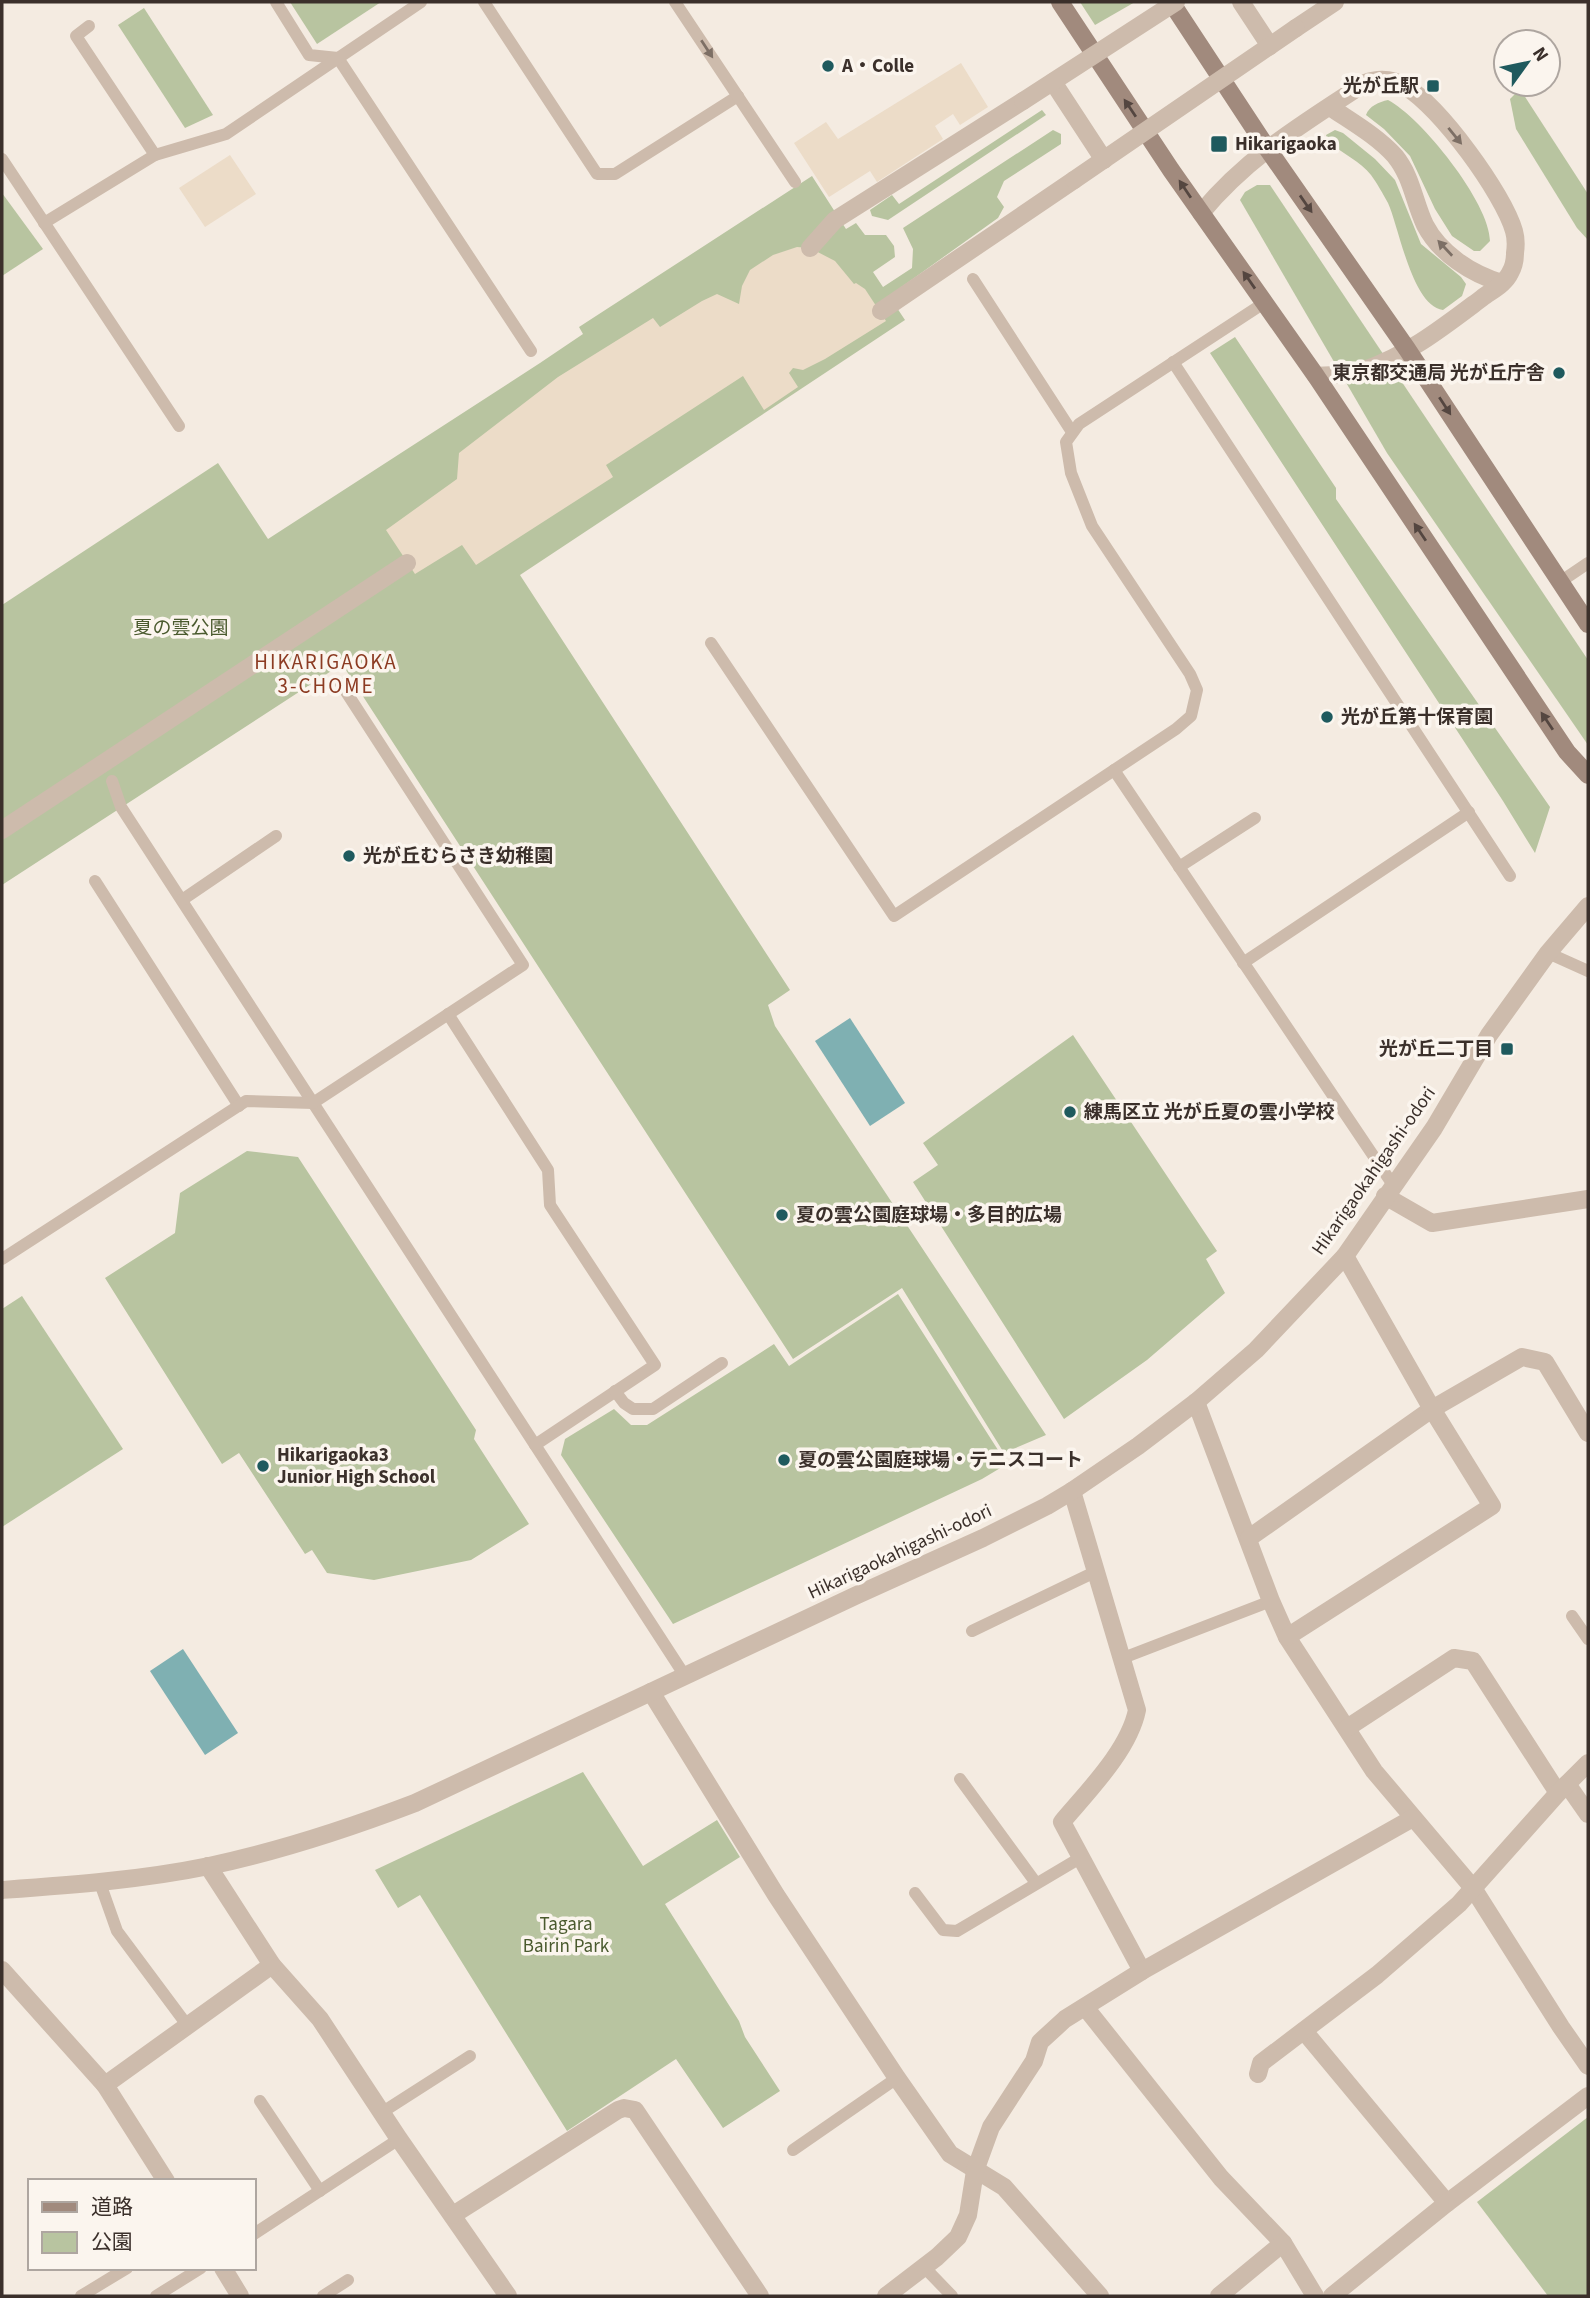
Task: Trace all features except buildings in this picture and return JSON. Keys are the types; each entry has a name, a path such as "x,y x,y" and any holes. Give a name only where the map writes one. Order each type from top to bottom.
{"main road":[{"path":"1060,2 1168,165 1316,376 1567,752 1588,775"},
{"path":"1171,2 1267,148 1407,349 1588,624"}],"street":[{"path":"810,248 835,220 1176,2"},
{"path":"1241,2 1270,46"},
{"path":"881,310 1335,2"},
{"path":"1201,213 1217,194 1267,148 1365,83 1374,80 1387,80 1405,86 1422,98 1465,149 1507,214 1515,234 1515,256 1510,274 1459,316 1407,349 1362,371 1316,376"},
{"path":"1053,82 1104,159"},
{"path":"1330,107 1371,134 1395,157 1411,183 1426,226 1445,250 1471,270 1487,279 1502,283"},
{"path":"2,830 407,563"},
{"name":"Hikarigaokahigashi-odori","path":"2,1890 100,1883 208,1866 288,1847 347,1829 415,1803 983,1538 1072,1491 1196,1402 1256,1350 1345,1255 1434,1128 1489,1035 1548,953 1588,906"},
{"path":"1389,1191 1432,1223 1588,1199"},
{"path":"1287,1637 1492,1506 1432,1409 1345,1255"},
{"path":"1249,1538 1432,1409 1522,1357 1545,1362 1588,1433"},
{"path":"1196,1402 1287,1637 1374,1770 1473,1888 1588,2066"},
{"path":"1072,1491 1137,1710 1134,1723 1107,1768 1062,1822 1142,1971"},
{"path":"1347,1728 1454,1658 1473,1661 1563,1788 1588,1814"},
{"path":"651,1692 763,1874 950,2154 1004,2188 1100,2296"},
{"path":"1258,2074 1261,2063 1377,1975 1459,1905 1588,1763"},
{"path":"886,2296 958,2237 968,2216 975,2171 991,2127 1034,2061 1040,2042 1065,2019 1142,1971 1413,1818"},
{"path":"208,1866 272,1965 320,2019 381,2113 509,2296"},
{"path":"105,2085 272,1965"},
{"path":"2,1970 105,2085 165,2179"},
{"path":"1085,2007 1221,2178 1283,2243 1315,2296"},
{"path":"1304,2031 1447,2203"},
{"path":"1332,2296 1447,2203 1588,2096"},
{"path":"453,2215 618,2110 635,2110 752,2292"},
{"path":"1219,2296 1283,2243"},
{"path":"224,2270 240,2296"}],"lane":[{"path":"276,2 309,55 338,58"},
{"path":"44,223 155,155 226,134 421,2"},
{"path":"484,2 597,174 615,174 738,96"},
{"path":"675,2 795,182"},
{"path":"89,26 76,36 155,155"},
{"path":"338,58 531,351"},
{"path":"2,159 179,426"},
{"path":"973,279 1072,432"},
{"path":"711,643 894,916 1176,729 1191,716 1197,690 1178,654 1092,526 1071,472 1066,442 1079,424 1264,303"},
{"path":"1173,362 1510,876"},
{"path":"1560,582 1588,563"},
{"path":"2,1259 246,1101 313,1103 523,965 341,684"},
{"path":"1114,770 1243,963 1389,1191"},
{"path":"112,781 121,807 685,1676"},
{"path":"1243,963 1469,813"},
{"path":"1179,867 1255,818"},
{"path":"182,900 276,836"},
{"path":"95,881 239,1105"},
{"path":"1548,953 1588,971"},
{"path":"448,1014 548,1170 550,1205 655,1365 535,1445"},
{"path":"615,1391 624,1403 633,1409 653,1409 722,1363"},
{"path":"972,1631 1097,1571"},
{"path":"1123,1658 1271,1601"},
{"path":"1572,1616 1588,1639"},
{"path":"960,1779 1036,1883"},
{"path":"915,1893 943,1930 957,1931 1080,1858"},
{"path":"100,1883 117,1931 187,2025"},
{"path":"381,2113 470,2056"},
{"path":"793,2150 897,2078"},
{"path":"260,2101 320,2191"},
{"path":"256,2233 399,2139"},
{"path":"924,2267 952,2296"},
{"path":"81,2296 124,2270"},
{"path":"156,2296 198,2270"},
{"path":"323,2296 348,2280"}],"green space":[{"path":"290,2 381,2 317,44"},
{"path":"1080,2 1135,2 1095,25"},
{"path":"144,8 213,115 185,128 118,25"},
{"path":"1526,98 1588,194 1588,240 1577,228 1516,129 1510,99"},
{"path":"1388,100 1402,109 1435,142 1479,205 1490,241 1480,251 1474,251 1452,236 1435,209 1410,156 1366,115 1369,109"},
{"path":"1042,110 1046,115 888,220 872,216 870,210 892,195 899,204"},
{"name":"夏の雲公園","path":"1053,130 1061,134 1061,144 1004,181 997,197 1004,207 998,218 889,296 905,320 520,575 790,990 768,1005 775,1026 1046,1435 1004,1453 902,1288 793,1359 342,664 2,885 2,605 218,463 268,539 540,363 583,334 579,327 812,176 846,229 856,223 865,235 886,235 894,246 895,257 873,272 883,287 912,268 913,249 903,228"},
{"path":"1335,130 1343,133 1375,159 1395,180 1421,244 1466,284 1462,296 1443,310 1432,305 1415,281 1388,203 1373,178 1362,166 1328,142 1326,135"},
{"path":"1257,185 1270,185 1588,660 1588,745 1387,453 1240,200 1245,192"},
{"path":"2,193 43,249 2,276"},
{"path":"1235,337 1336,488 1336,499 1550,807 1535,853 1210,353"},
{"path":"1073,1035 1217,1251 1206,1259 1225,1293 1147,1360 1064,1419 913,1182 938,1165 923,1143"},
{"path":"247,1151 298,1157 476,1430 474,1439 529,1524 471,1560 374,1580 327,1573 312,1550 305,1554 239,1453 222,1464 105,1278 175,1233 180,1193"},
{"name":"夏の雲公園庭球場・テニスコート","path":"898,1294 1007,1464 982,1479 673,1624 561,1455 565,1439 614,1409 631,1425 647,1425 774,1344 789,1366"},
{"path":"22,1296 123,1449 2,1527 2,1309"},
{"name":"Tagara Bairin Park","path":"583,1772 643,1866 717,1820 740,1857 665,1904 780,2091 723,2128 676,2059 567,2131 420,1895 398,1908 375,1870"},
{"path":"1588,2117 1588,2296 1548,2296 1477,2202"}],"shaded area":[{"path":"961,63 988,107 960,125 953,114 935,126 943,139 877,182 870,171 829,197 794,143 826,122 838,139"},
{"path":"230,155 256,194 205,227 179,188"},
{"path":"797,247 810,248 835,261 854,284 865,289 886,321 825,359 803,370 793,368 789,373 798,387 764,410 743,376 606,465 613,477 476,565 462,545 415,574 386,530 457,479 459,453 558,377 653,318 660,327 717,294 739,304 742,286 750,270 773,255"}],"water":[{"path":"850,1018 905,1103 870,1126 815,1041"},
{"path":"183,1649 238,1733 205,1755 150,1671"}],"place":[{"name":"A・Colle","path":"828,66"},
{"name":"光が丘駅","path":"1433,86"},
{"name":"Hikarigaoka","path":"1219,144"},
{"name":"東京都交通局 光が丘庁舎","path":"1559,373"},
{"name":"光が丘第十保育園","path":"1327,717"},
{"name":"光が丘むらさき幼稚園","path":"349,856"},
{"name":"光が丘二丁目","path":"1507,1049"},
{"name":"練馬区立 光が丘夏の雲小学校","path":"1070,1112"},
{"name":"夏の雲公園庭球場・多目的広場","path":"782,1215"},
{"name":"夏の雲公園庭球場・テニスコート","path":"784,1460"},
{"name":"Hikarigaoka3 Junior High School","path":"263,1466"}],"district":[{"name":"HIKARIGAOKA 3-CHOME","path":"326,674"}]}
